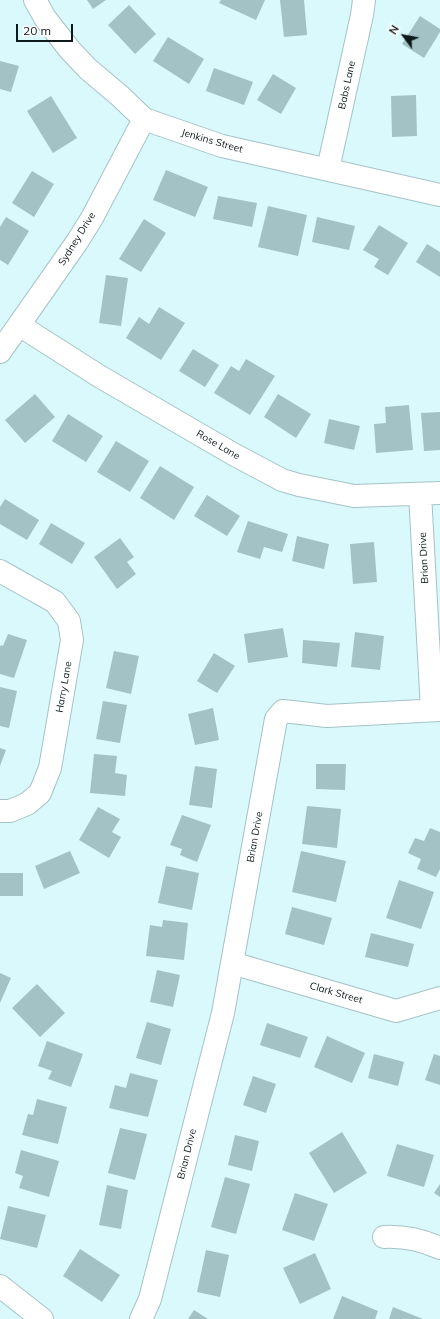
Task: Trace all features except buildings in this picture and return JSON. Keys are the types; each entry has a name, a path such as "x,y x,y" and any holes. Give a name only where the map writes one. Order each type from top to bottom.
{"street":[{"name":"Jenkins Street","path":"35,0 45,18 70,50 88,69 144,119 222,146 440,195"},
{"name":"Babs Lane","path":"328,169 364,0"},
{"name":"Sydney Drive","path":"0,352 77,242 92,218 144,119"},
{"name":"Rose Lane","path":"19,325 99,376 233,454 282,480 354,496 430,493"},
{"name":"Brian Drive","path":"141,1319 150,1299 223,1013 276,719 283,711 328,716 436,710 430,493"},
{"name":"Harry Lane","path":"0,571 55,602 69,621 72,640 50,768 40,793 27,804 10,811 0,811"},
{"name":"Clark Street","path":"232,963 396,1011 440,998"},
{"path":"384,1237 402,1236 427,1242 440,1248"},
{"path":"0,1286 42,1319"}]}
